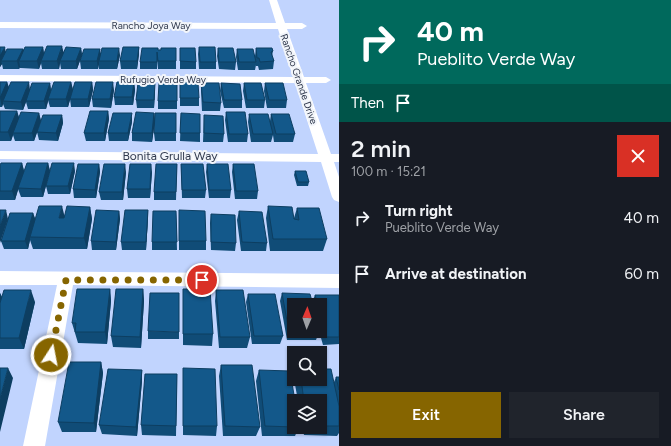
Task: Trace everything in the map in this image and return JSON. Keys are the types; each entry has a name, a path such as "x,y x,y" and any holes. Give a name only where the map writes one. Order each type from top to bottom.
{"street":[{"name":"Rancho Grande Drive","path":"273,0 300,80 332,158 339,197"},
{"name":"Rancho Joya Way","path":"0,25 302,26"},
{"name":"Rufugio Verde Way","path":"0,78 326,80"},
{"name":"Bonita Grulla Way","path":"0,155 332,158"},
{"path":"0,278 66,280 339,281"},
{"path":"34,446 66,280"}],"building":[{"path":"47,46 62,46 57,61 41,61"},
{"path":"0,47 5,47 0,56"},
{"path":"25,47 43,47 37,61 19,61"},
{"path":"66,47 81,48 76,61 60,61"},
{"path":"123,47 139,47 137,61 120,61"},
{"path":"199,47 215,47 216,62 200,62"},
{"path":"102,48 119,48 117,61 99,61"},
{"path":"142,48 158,48 158,50 161,50 161,48 176,48 176,61 158,61 157,52 157,62 140,62"},
{"path":"180,48 195,48 196,62 180,61"},
{"path":"218,48 233,48 236,62 219,62"},
{"path":"256,48 272,48 273,51 271,52 274,61 260,62 259,58 257,58"},
{"path":"7,49 23,49 17,61 1,61"},
{"path":"84,49 100,49 97,61 80,61"},
{"path":"237,49 253,49 256,62 239,62"},
{"path":"0,82 7,82 0,98"},
{"path":"11,82 29,82 21,102 3,101"},
{"path":"54,82 71,82 66,99 48,99"},
{"path":"75,82 92,82 88,99 70,99"},
{"path":"96,82 113,82 110,99 92,99"},
{"path":"117,82 134,82 132,97 114,97"},
{"path":"180,82 198,83 199,98 180,98"},
{"path":"32,83 50,83 44,101 26,101"},
{"path":"138,83 155,83 154,100 136,100"},
{"path":"159,83 177,83 177,101 158,101"},
{"path":"201,83 219,83 221,103 203,102"},
{"path":"221,83 240,84 242,100 224,100"},
{"path":"244,83 261,83 265,100 247,100"},
{"path":"265,83 283,83 287,100 269,100"},
{"path":"0,111 17,111 8,132 0,132"},
{"path":"90,111 108,111 104,133 84,133"},
{"path":"21,112 39,113 32,133 13,133"},
{"path":"136,112 154,113 152,133 132,133"},
{"path":"226,112 245,112 248,134 229,134"},
{"path":"113,113 132,113 128,133 108,133"},
{"path":"155,113 176,113 176,133 154,133"},
{"path":"181,113 200,114 200,133 180,133"},
{"path":"249,114 268,114 273,134 253,134"},
{"path":"271,114 289,114 295,134 276,134"},
{"path":"43,115 62,115 56,133 37,132"},
{"path":"204,115 223,116 224,134 204,133"},
{"path":"1,163 22,163 12,191 0,191"},
{"path":"27,163 48,163 41,189 18,188"},
{"path":"52,163 74,163 68,186 46,186"},
{"path":"78,164 99,164 95,190 73,189"},
{"path":"104,164 125,164 122,192 99,192"},
{"path":"130,164 151,164 150,189 127,189"},
{"path":"156,164 177,164 176,192 154,192"},
{"path":"181,164 203,164 206,190 182,190"},
{"path":"207,164 228,164 231,190 209,190"},
{"path":"233,164 254,164 258,191 236,191"},
{"path":"295,171 306,171 309,182 298,182"},
{"path":"39,206 62,206 59,218 64,218 67,206 90,207 84,238 30,237"},
{"path":"268,206 292,207 294,219 299,220 297,208 319,208 327,239 273,239"},
{"path":"0,210 6,210 0,226"},
{"path":"96,210 119,211 116,242 91,241"},
{"path":"125,210 148,210 146,242 121,242"},
{"path":"179,210 205,211 206,241 179,241"},
{"path":"153,211 176,211 177,242 152,242"},
{"path":"239,211 262,212 267,243 242,242"},
{"path":"10,213 33,213 25,241 1,241"},
{"path":"211,214 235,215 236,243 211,242"},
{"path":"77,289 110,289 105,332 75,332 76,323 72,323"},
{"path":"116,289 143,289 140,337 111,336"},
{"path":"183,289 210,289 213,334 183,334"},
{"path":"4,290 31,290 19,338 0,338 0,303"},
{"path":"216,290 243,290 250,337 220,337"},
{"path":"150,293 179,293 179,332 148,331"},
{"path":"282,293 310,294 311,298 287,298 287,321"},
{"path":"248,294 275,294 283,336 254,336"},
{"path":"315,295 339,295 339,337 327,337 327,298 316,298"},
{"path":"69,362 101,362 94,423 58,422"},
{"path":"221,365 252,365 260,427 225,426"},
{"path":"0,368 8,368 0,399"},
{"path":"183,368 215,369 217,426 183,426"},
{"path":"108,369 142,370 136,427 99,425"},
{"path":"327,369 331,369 339,406 339,426 327,426 327,394 303,394 302,386 327,386"},
{"path":"259,370 287,371 287,386 292,386 294,394 287,394 287,427 265,426"},
{"path":"145,374 177,374 176,426 141,425"},
{"path":"336,377 339,377 339,390"}],"route":[{"path":"51,355 66,280 202,280"}]}
